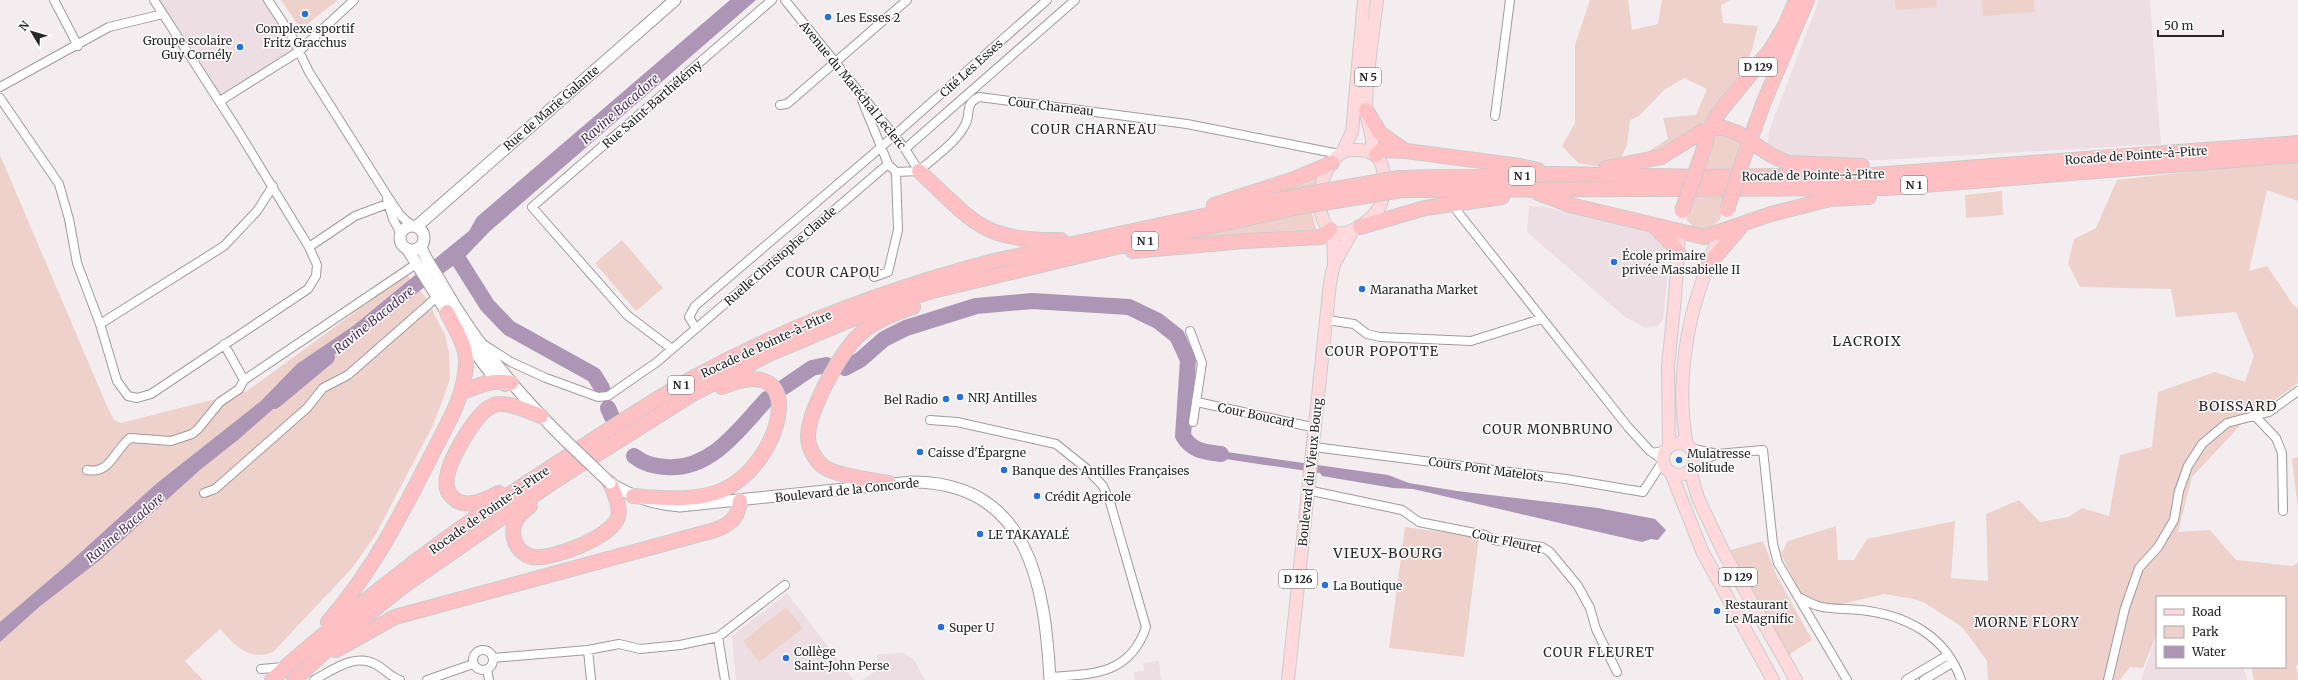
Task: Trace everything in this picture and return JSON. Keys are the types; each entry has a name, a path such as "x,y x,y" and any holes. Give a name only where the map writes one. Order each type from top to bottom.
{"highway":[{"name":"D 129","path":"1678,231 1682,211 1710,128 1718,114 1771,49 1786,24 1796,0"},
{"name":"D 129","path":"1750,140 1807,0"},
{"path":"1366,110 1380,133 1406,151"},
{"path":"1568,174 1632,164 1661,156 1696,134 1710,128 1729,128 1750,140 1778,160 1788,163 1926,178"},
{"path":"1720,231 1750,140"},
{"name":"Rocade de Pointe-à-Pitre","path":"1400,184 1530,191 1886,188 1926,178 2298,143"},
{"path":"1374,154 1381,150 1406,151 1520,166 1554,174"},
{"name":"Rocade de Pointe-à-Pitre","path":"1400,184 1554,174 1926,178 2298,155"},
{"path":"1118,234 1294,179 1338,156"},
{"path":"1538,170 1586,172"},
{"path":"919,171 973,222 984,229 1013,238 1051,241 1103,238"},
{"path":"1530,191 1570,205 1704,237 1745,222 1830,199 1902,194 1926,178"},
{"name":"N 1","path":"1298,202 1400,184"},
{"path":"1490,198 1508,190"},
{"path":"1356,229 1425,208 1490,198 1550,198"},
{"name":"Rocade de Pointe-à-Pitre","path":"272,680 301,653 374,593 470,520 690,380 731,358 821,318 904,287 947,273 1118,234 1298,202"},
{"name":"Rocade de Pointe-à-Pitre","path":"294,680 309,675 348,630 405,585 553,482 668,409 720,379 771,353 871,311 932,291 1298,202"},
{"path":"1051,241 1101,233 1176,217"},
{"path":"1708,265 1745,222"},
{"path":"1654,226 1672,244 1679,254"},
{"path":"1088,254 1244,240 1321,237 1331,231"},
{"path":"892,483 825,468 818,461 810,447 809,430 814,409 843,355 861,333 877,322 907,308 997,280 1006,274"},
{"path":"301,653 351,596 372,567 406,506 463,392 466,354 447,312"},
{"path":"633,496 670,498 703,496 723,490 740,480 754,468 770,442 776,430 780,408 776,393 766,382 744,379 668,409"},
{"path":"463,392 479,385 505,382"},
{"path":"540,416 507,405 495,405 484,410 473,423 449,468 446,478 448,492 458,502 474,503 503,492 552,467"},
{"path":"553,482 546,493 521,514 514,525 514,539 517,547 530,556 546,556 595,540 609,531 618,517 619,508 610,483"},
{"path":"309,675 348,642 395,617 729,524 738,511 740,501"}],"main road":[{"name":"Rue de Marie Galante","path":"401,234 406,228 417,229 428,216 675,0"},
{"name":"N 5","path":"1338,156 1352,132 1364,0"},
{"name":"N 5","path":"1374,154 1366,110 1377,0"},
{"path":"1360,150 1374,154 1383,174 1382,198 1374,216 1356,229 1344,233 1331,231 1322,217 1320,200 1322,183 1338,156 1360,150"},
{"path":"417,229 422,249 447,312 477,357 505,382"},
{"name":"Boulevard du Vieux Bourg","path":"1334,264 1356,229"},
{"name":"Boulevard du Vieux Bourg","path":"1288,680 1308,484 1316,428 1326,320 1334,264 1331,231"},
{"name":"D 129","path":"1678,231 1679,254 1668,373 1664,459 1703,553 1773,680"},
{"name":"D 129","path":"1720,231 1692,314 1684,351 1682,413 1688,447 1694,456 1692,467 1698,498 1724,553 1796,680"},
{"path":"401,234 401,242 505,382"},
{"path":"412,257 415,250 422,249"},
{"name":"Boulevard de la Concorde","path":"505,382 610,483 633,496 658,504 680,506 740,501 892,483 933,482 964,490 981,498 1006,518 1027,552 1037,582 1050,678"},
{"path":"1688,447 1679,443 1664,459 1681,475 1692,467"}],"street":[{"path":"54,0 78,46"},
{"path":"0,98 58,184 69,220 77,263 100,324 117,381 128,396 137,398 151,394 308,289 316,276 317,265 310,247 273,186 154,0"},
{"path":"268,0 291,35 298,52 386,194 400,215 417,229"},
{"path":"220,101 298,52 354,0"},
{"name":"Rue Saint-Barthélémy","path":"672,349 627,315 532,207 772,0"},
{"name":"Avenue du Maréchal Leclerc","path":"785,0 905,149 919,171"},
{"path":"780,106 787,104 836,64 907,0"},
{"name":"Cité Les Esses","path":"695,327 689,317 695,306 894,136 1048,0"},
{"path":"905,149 1075,0"},
{"path":"1495,116 1510,0"},
{"path":"0,87 78,46 109,27 162,14"},
{"path":"860,94 880,148 888,164 896,172 898,230 888,272 874,277"},
{"name":"Cour Charneau","path":"919,171 961,132 966,124 968,106 972,101 980,98 1187,124 1338,156"},
{"name":"Ruelle Christophe Claude","path":"475,340 511,362 598,397 608,396 619,391 672,349 695,327 736,295 888,164"},
{"path":"896,172 919,171"},
{"path":"100,324 224,246 257,211 273,186"},
{"path":"386,194 387,204 401,234"},
{"path":"310,247 355,216 387,204"},
{"path":"1456,210 1541,319 1628,426 1664,459"},
{"path":"87,470 95,472 108,465 130,438 171,442 195,432 220,402 239,389 244,380 412,257"},
{"path":"204,493 215,489 307,408 323,388 348,375 437,290"},
{"path":"1326,320 1354,324 1367,334 1380,338 1471,341 1541,319"},
{"path":"1190,331 1202,363 1193,422"},
{"path":"224,344 244,380"},
{"path":"2108,680 2125,608 2140,568 2158,547 2174,520 2179,492 2188,466 2202,444 2213,433 2227,423 2269,412 2298,391"},
{"name":"Cour Boucard","path":"1197,402 1316,428"},
{"path":"2254,415 2276,438 2282,453 2283,512"},
{"path":"930,420 957,422 1056,444 1103,486 1146,627 1138,645 1119,665 1103,672 1050,678"},
{"path":"1688,447 1717,454 1763,450 1773,544 1778,563 1847,680"},
{"name":"Cours Pont Matelots","path":"1312,452 1566,479 1643,492 1651,482 1664,459"},
{"path":"1692,467 1717,454"},
{"name":"Cour Fleuret","path":"1308,484 1402,510 1419,522 1485,535 1494,540 1542,547 1550,552 1578,586 1590,608 1596,629 1617,672"},
{"path":"493,658 588,650 619,644 640,649 680,646 718,637 784,585"},
{"path":"1798,597 1819,606 1862,610 1900,617 1931,636 1948,655 1961,680"},
{"path":"718,637 725,680"},
{"path":"481,650 489,651 493,658 492,666 488,669 479,670 473,664 473,656 481,650"},
{"path":"588,650 592,680"},
{"path":"1906,680 1948,655"},
{"path":"309,675 358,660 376,665 400,680"},
{"path":"1924,680 1952,663"},
{"path":"427,680 473,664"},
{"path":"261,669 285,667"},
{"path":"488,669 489,680"}],"shaded area":[{"name":"Groupe scolaire Guy Cornély","path":"154,0 268,0 298,52 220,101"},
{"path":"1819,0 2150,0 2161,144 1882,160 1796,160 1771,148 1768,143 1769,131"},
{"name":"École primaire privée Massabielle II","path":"1529,206 1546,207 1653,232 1664,245 1667,279 1663,320 1658,326 1646,328 1625,317 1527,232"},
{"name":"Collège Saint-John Perse","path":"787,593 854,680 736,680 732,636"},
{"path":"2156,637 2156,668 2243,668 2247,680 2141,680"},
{"name":"Collège Saint-John Perse","path":"904,653 914,660 925,680 862,680 877,670 877,654"},
{"path":"1159,661 1161,680 1135,680 1134,672 1144,671 1143,663"}],"green space":[{"name":"Complexe sportif Fritz Gracchus","path":"281,0 338,0 301,29"},
{"path":"1590,0 1628,0 1632,30 1658,24 1662,0 1730,0 1721,5 1723,23 1758,26 1752,50 1734,89 1696,130 1666,153 1635,160 1668,139 1663,118 1696,115 1707,89 1684,78 1664,90 1639,116 1630,120 1627,145 1619,163 1595,166 1578,163 1562,146 1575,123 1575,45"},
{"path":"1895,0 1936,0 1937,7 1896,10"},
{"path":"1982,0 2034,0 2035,12 1983,16"},
{"path":"1726,132 1743,145 1734,172 1702,172 1714,137"},
{"path":"0,155 107,406 114,420 121,423 247,391 403,277 408,276 426,298 445,335 449,352 450,378 432,427 376,534 353,567 273,652 264,655 257,655 243,650 231,641 220,629 185,661 203,680 0,680"},
{"path":"2298,159 2298,201 2267,190 2249,271 2267,266 2294,306 2298,308 2298,383 2254,415 2249,416 2192,477 2178,532 2210,530 2236,560 2292,566 2298,563 2298,665 2296,665 2298,680 2254,680 2251,668 2286,668 2286,596 2156,596 2156,636 2143,668 2130,667 2120,680 1988,680 1987,661 1962,627 1925,603 1914,599 1884,594 1838,605 1815,601 1801,595 1781,554 1788,541 1836,526 1838,560 1854,560 1867,539 1955,521 1951,578 1988,581 1986,514 2019,500 2040,522 2068,517 2082,508 2109,516 2120,455 2152,447 2158,392 2215,372 2245,382 2254,356 2236,312 2176,317 2171,289 2080,287 2068,264 2074,239 2096,228 2117,180"},
{"path":"1322,170 1317,185 1226,206"},
{"path":"2002,191 2003,215 1966,218 1965,195"},
{"path":"1694,193 1727,193 1720,219 1708,231 1695,229 1687,220 1687,212"},
{"path":"1312,212 1316,229 1246,233 1189,242 1191,236"},
{"path":"622,240 663,288 636,311 595,263"},
{"path":"2298,457 2298,509 2292,459"},
{"path":"1405,527 1479,537 1464,657 1389,648"},
{"path":"1763,541 1776,574 1812,640 1784,658 1727,551"},
{"path":"786,607 803,628 759,662 743,641"}],"water":[{"path":"730,0 756,0 490,231 465,257 288,389 288,396 239,439 201,469 100,560 39,607 0,642 0,622 68,564 156,484 261,401 297,364 353,326 469,231 477,217"},
{"path":"1206,449 1388,475 1409,483 1457,491 1598,508 1655,519 1666,530 1658,540 1651,539 1642,542 1413,489 1393,488 1322,476 1320,473 1205,456 1199,452"}],"waterway":[{"path":"455,254 487,305 509,328 594,375 602,388"},
{"path":"845,368 860,360 884,339 906,328 976,306 1032,301 1129,307 1158,321 1177,336 1188,360 1183,436 1194,448 1221,454"},
{"name":"Ravine Bacadore","path":"274,401 327,357"},
{"path":"784,387 812,368 826,365"},
{"path":"634,456 645,463 662,467 682,466 697,462 723,446 735,435 767,399"},
{"path":"608,408 612,417"}],"place":[{"name":"Complexe sportif Fritz Gracchus","path":"305,14"},
{"name":"Les Esses 2","path":"828,17"},
{"name":"Groupe scolaire Guy Cornély","path":"240,47"},
{"name":"École primaire privée Massabielle II","path":"1614,262"},
{"name":"Maranatha Market","path":"1362,289"},
{"name":"NRJ Antilles","path":"960,397"},
{"name":"Bel Radio","path":"946,399"},
{"name":"Caisse d'Épargne","path":"920,452"},
{"name":"Mulatresse Solitude","path":"1679,460"},
{"name":"Banque des Antilles Françaises","path":"1004,470"},
{"name":"Crédit Agricole","path":"1037,496"},
{"name":"LE TAKAYALÉ","path":"980,534"},
{"name":"La Boutique","path":"1325,585"},
{"name":"Restaurant Le Magnific","path":"1717,611"},
{"name":"Super U","path":"941,627"},
{"name":"Collège Saint-John Perse","path":"786,658"}],"district":[{"name":"COUR CHARNEAU","path":"1094,129"},
{"name":"COUR CAPOU","path":"833,272"},
{"name":"LACROIX","path":"1867,341"},
{"name":"COUR POPOTTE","path":"1382,351"},
{"name":"BOISSARD","path":"2238,406"},
{"name":"COUR MONBRUNO","path":"1548,429"},
{"name":"VIEUX-BOURG","path":"1388,553"},
{"name":"MORNE FLORY","path":"2027,622"},
{"name":"COUR FLEURET","path":"1599,652"}]}
